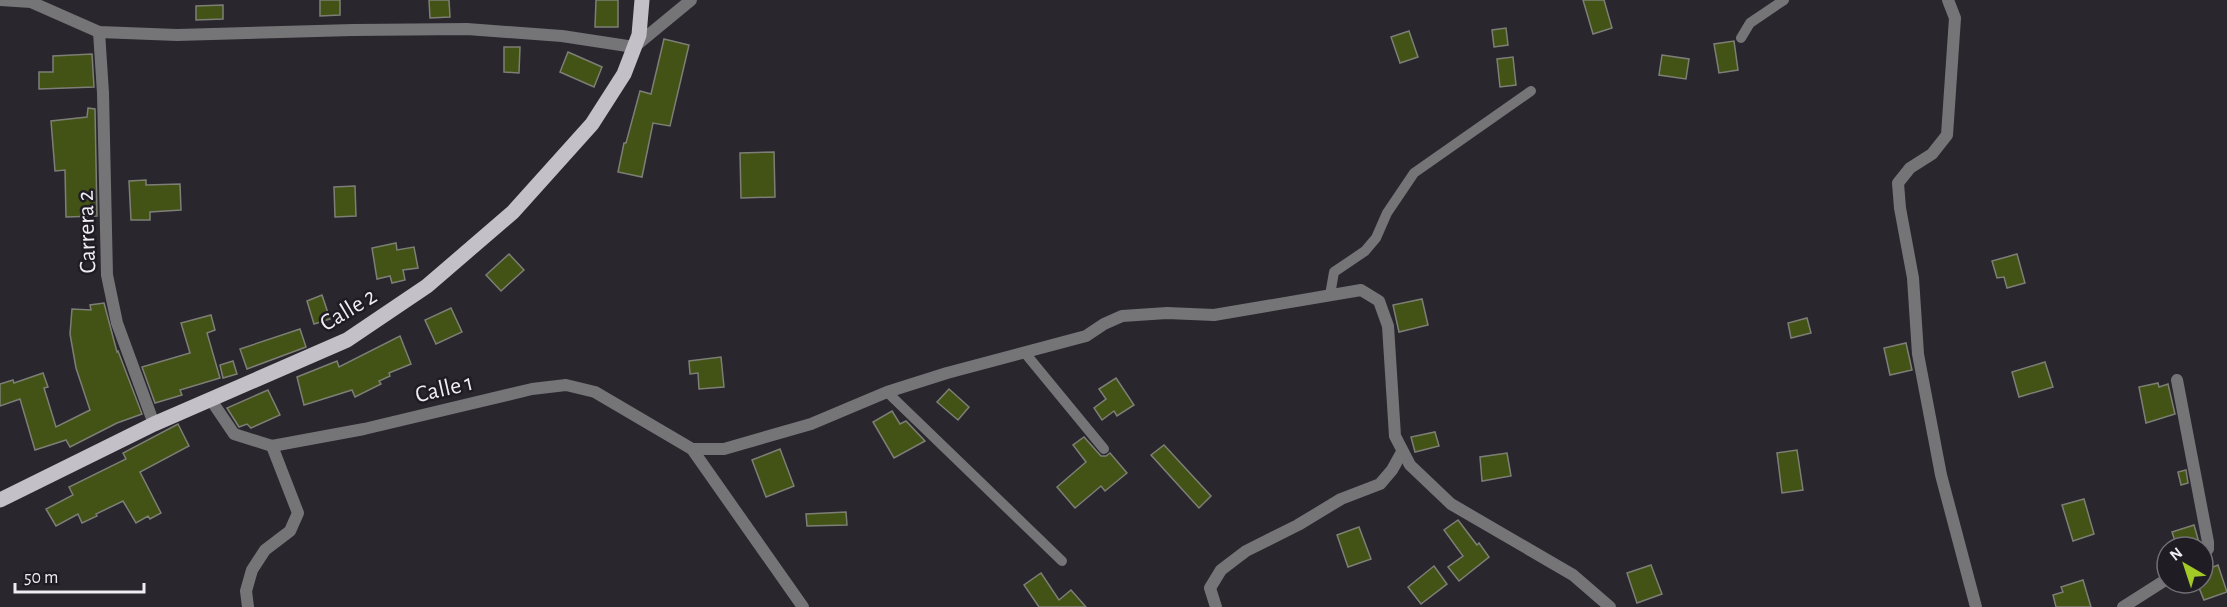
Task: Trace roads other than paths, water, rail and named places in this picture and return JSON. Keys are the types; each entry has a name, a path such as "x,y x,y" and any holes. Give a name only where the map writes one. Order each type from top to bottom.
{"main road":[{"name":"Calle 2","path":"0,500 154,424 347,340 427,286 513,212 592,124 624,74 639,35 642,0"}],"street":[{"path":"0,0 31,1 99,32 177,36 467,29 562,36 634,47 691,0"},
{"path":"1948,0 1955,18 1947,135 1932,154 1910,168 1898,183 1900,208 1913,278 1918,354 1941,475 1976,607"},
{"name":"Carrera 2","path":"99,32 103,93 107,275 117,323 154,424"},
{"path":"692,449 724,449 811,424 887,392 947,373 1086,336 1122,316 1167,313 1214,315 1361,290 1379,301 1388,326 1395,436 1410,465 1451,504 1573,576 1610,607"},
{"path":"2177,380 2207,535"},
{"name":"Calle 1","path":"211,400 234,434 272,446 364,429 532,389 566,386 595,392 692,449"},
{"path":"248,607 246,591 252,570 265,550 290,531 298,513 272,446"},
{"path":"692,449 803,607"},
{"path":"1216,607 1210,588 1221,570 1246,550 1298,525 1341,499 1380,484 1392,470 1402,452"},
{"path":"2123,607 2155,587"}],"lane":[{"path":"1741,38 1749,23 1784,0"},
{"path":"1330,295 1334,272 1365,251 1376,238 1387,213 1414,173 1531,91"},
{"path":"1024,353 1104,449"},
{"path":"887,392 1062,561"}]}
